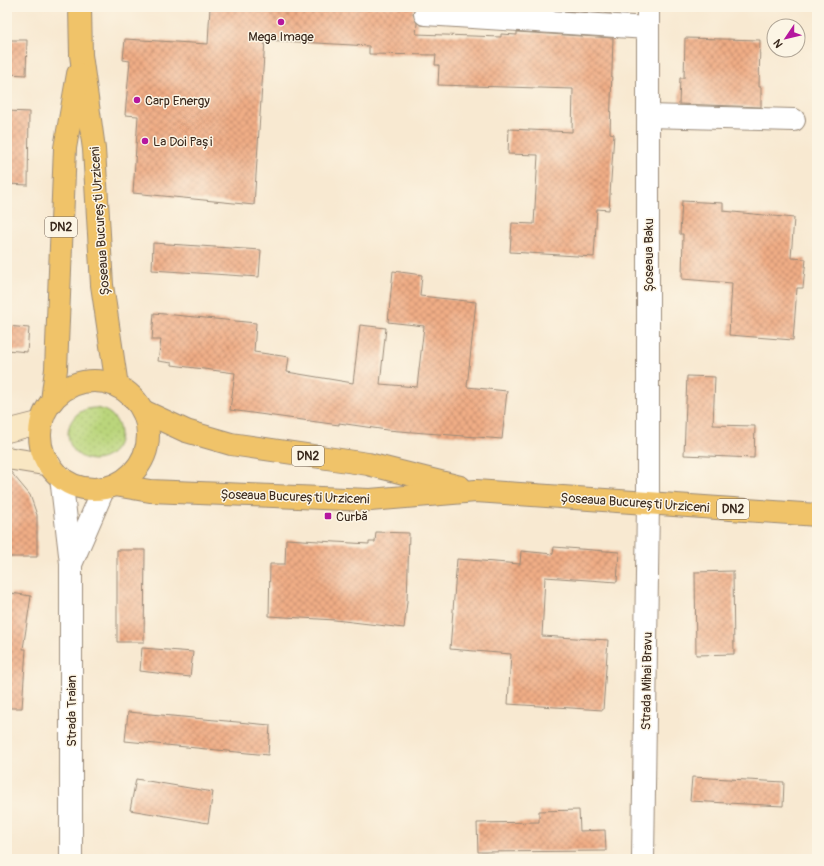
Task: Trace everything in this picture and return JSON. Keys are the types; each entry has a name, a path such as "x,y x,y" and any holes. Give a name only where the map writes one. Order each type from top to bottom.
{"highway":[{"name":"Șoseaua București Urziceni","path":"80,7 81,55 94,149 102,285 117,386"},
{"name":"Șoseaua București Urziceni","path":"52,401 56,369 65,148 81,55"},
{"name":"Șoseaua București Urziceni","path":"110,486 130,475 143,456 147,445 148,428 143,411 132,396 117,386 94,381 82,382 71,386 52,401 42,422 42,445 55,471 74,485 89,488 110,486 150,491 370,500 476,491 817,515"},
{"name":"Șoseaua București Urziceni","path":"143,411 186,431 231,444 368,464 476,491"}],"main road":[{"path":"7,431 42,422"},
{"path":"7,458 55,471"}],"street":[{"path":"425,14 648,17"},
{"name":"Șoseaua Baku","path":"648,17 648,503"},
{"path":"648,116 794,120"},
{"name":"Strada Traian","path":"55,471 71,563 71,859"},
{"name":"Strada Traian","path":"71,563 110,486"},
{"name":"Strada Mihai Bravu","path":"643,859 648,503"}],"green space":[{"path":"94,408 104,410 112,416 118,424 120,434 118,444 112,452 104,458 94,460 84,458 76,452 70,444 68,434 70,424 76,416 84,410"}],"building":[{"path":"210,7 415,7 413,14 417,23 416,34 501,37 501,34 517,35 517,32 613,38 610,133 614,134 609,210 597,209 594,257 510,252 512,223 534,224 538,155 508,154 509,129 572,132 573,89 438,85 439,65 435,65 436,55 369,54 369,46 265,40 254,205 133,193 138,116 125,115 130,61 123,60 125,39 208,44"},
{"path":"518,7 611,7 611,13"},
{"path":"685,38 760,40 759,87 761,87 761,107 679,104 680,78 684,78"},
{"path":"7,40 27,40 26,75 7,74"},
{"path":"7,111 29,112 28,185 7,184"},
{"path":"682,201 723,203 723,211 794,218 791,258 806,259 803,288 797,288 793,340 729,335 732,283 682,279 683,234 680,234"},
{"path":"153,243 261,250 259,277 152,270"},
{"path":"393,271 422,275 420,296 476,302 467,387 507,391 502,439 387,430 339,423 339,425 230,410 235,373 172,365 172,363 158,361 161,340 152,340 154,313 256,323 254,352 289,357 287,372 353,383 360,325 386,328 380,384 417,387 424,326 388,322"},
{"path":"7,326 29,328 27,352 7,350"},
{"path":"687,376 715,377 713,425 755,426 754,458 684,455"},
{"path":"7,471 10,471 30,495 37,515 37,557 7,557"},
{"path":"376,532 409,533 407,602 404,628 335,620 269,616 270,564 285,564 286,539 369,544 369,542 375,542"},
{"path":"554,547 619,552 617,582 545,577 542,636 608,640 603,710 508,704 511,654 450,649 457,559 520,564 521,551 553,554"},
{"path":"117,550 145,550 144,642 117,642"},
{"path":"733,571 734,654 696,655 695,572"},
{"path":"11,593 31,596 23,649 26,649 22,708 7,708 7,619"},
{"path":"142,648 193,652 190,677 140,671"},
{"path":"128,712 270,725 268,755 125,741"},
{"path":"692,777 784,782 783,806 690,801"},
{"path":"136,779 213,792 208,823 130,810"},
{"path":"579,810 580,831 605,830 606,851 478,852 477,823 539,822 539,811"}],"place":[{"name":"Mega Image","path":"281,22"},
{"name":"Carp Energy","path":"137,100"},
{"name":"La Doi Pași","path":"145,141"},
{"name":"Curbă","path":"328,516"}]}
